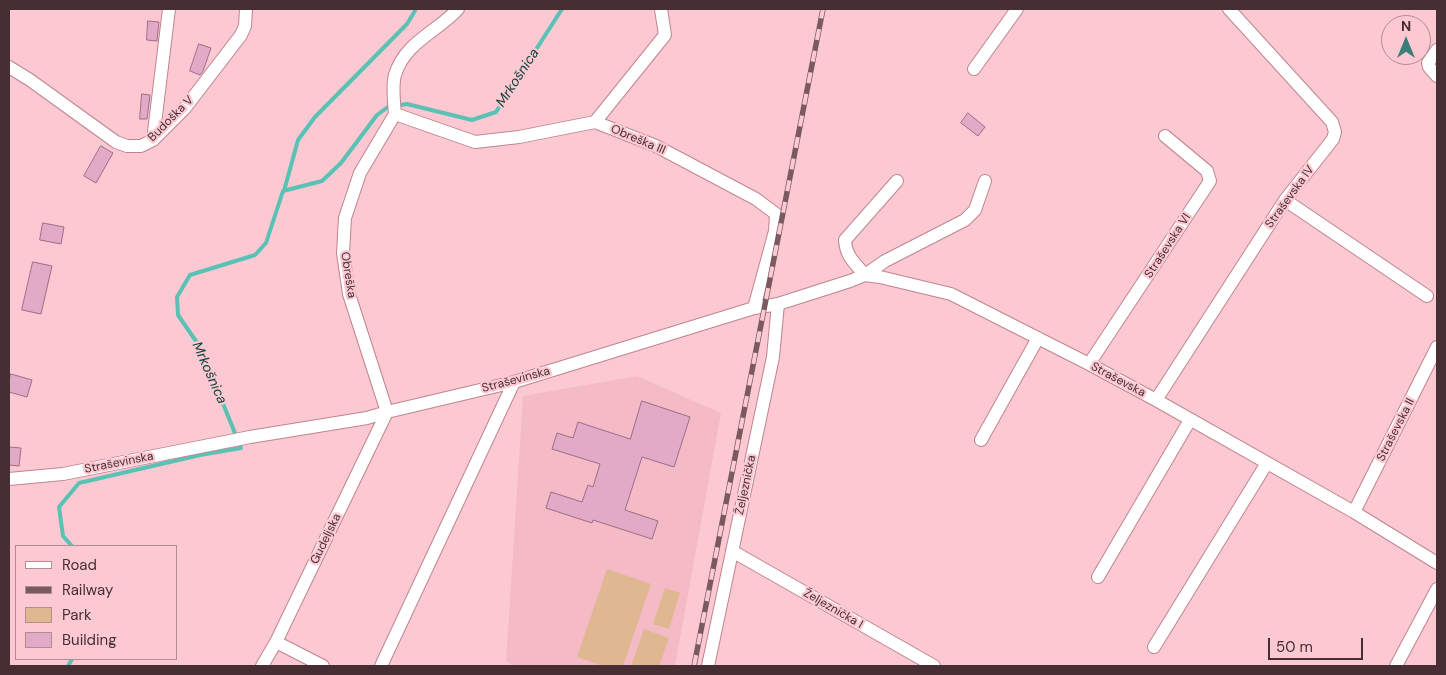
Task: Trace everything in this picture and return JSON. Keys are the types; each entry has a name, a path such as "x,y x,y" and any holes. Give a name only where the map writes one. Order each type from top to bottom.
{"street":[{"path":"153,140 169,9"},
{"name":"Budoška V","path":"9,67 116,142 127,146 141,146 153,140 185,108 241,35 245,26 246,9"},
{"path":"395,114 394,76 401,61 417,41 458,9"},
{"path":"595,122 665,35 661,9"},
{"path":"974,69 1017,9"},
{"name":"Straševska IV","path":"1156,400 1285,200 1333,139 1335,132 1332,122 1229,9"},
{"path":"1437,50 1428,63 1437,76"},
{"name":"Obreška III","path":"395,114 475,142 519,137 595,122 656,146 756,199 776,214 775,231 754,308"},
{"name":"Obreška","path":"388,412 349,294 343,252 345,218 360,172 395,114"},
{"name":"Straševska VI","path":"1089,364 1210,181 1207,171 1166,136"},
{"path":"865,275 848,255 846,240 897,181"},
{"path":"778,304 865,275 884,261 965,220 975,210 985,181"},
{"path":"1285,200 1427,296"},
{"name":"Straševska","path":"865,275 951,294 1156,400 1354,512 1437,563"},
{"name":"Straševinska","path":"9,479 63,474 250,437 368,418 514,382 754,308 778,304"},
{"name":"Željeznička","path":"708,666 772,357 778,304"},
{"path":"981,440 1038,338"},
{"name":"Straševska II","path":"1354,512 1437,347"},
{"path":"381,666 514,382"},
{"name":"Gudeljska","path":"262,666 276,642 388,412"},
{"path":"1098,577 1190,420"},
{"path":"1154,647 1267,463"},
{"name":"Željeznička I","path":"732,551 934,666"},
{"path":"1396,666 1437,589"},
{"path":"276,642 323,666"}],"shaded area":[{"path":"637,376 721,413 675,666 514,666 506,662 523,396"}],"green space":[{"path":"607,569 651,584 623,666 603,666 577,657"},
{"path":"665,588 680,593 669,629 653,624"},
{"path":"644,629 669,638 659,666 631,666"}],"building":[{"path":"148,21 159,22 157,41 147,40"},
{"path":"199,44 211,48 200,75 190,71"},
{"path":"142,94 150,95 147,119 140,119"},
{"path":"968,113 985,127 978,136 961,123"},
{"path":"101,146 113,153 96,183 84,176"},
{"path":"43,223 64,227 61,244 40,240"},
{"path":"33,262 52,266 41,314 22,310"},
{"path":"11,374 32,380 27,397 9,392"},
{"path":"642,401 690,417 674,467 642,457 625,510 658,521 652,539 593,520 592,523 546,508 551,492 582,502 588,485 593,487 600,464 552,449 557,433 573,438 578,422 630,439"},
{"path":"9,447 21,448 19,466 9,465"}],"waterway":[{"path":"284,191 298,140 315,117 407,24 416,9"},
{"name":"Mrkošnica","path":"71,545 63,536 59,507 79,483 200,455 241,448 200,347 178,315 177,297 190,275 255,255 266,243 283,191 322,181 341,163 377,115 388,107 407,104 472,120 496,112 562,9"},
{"name":"Mrkošnica","path":"68,666 71,660"}],"railway":[{"path":"694,666 823,9"}]}
